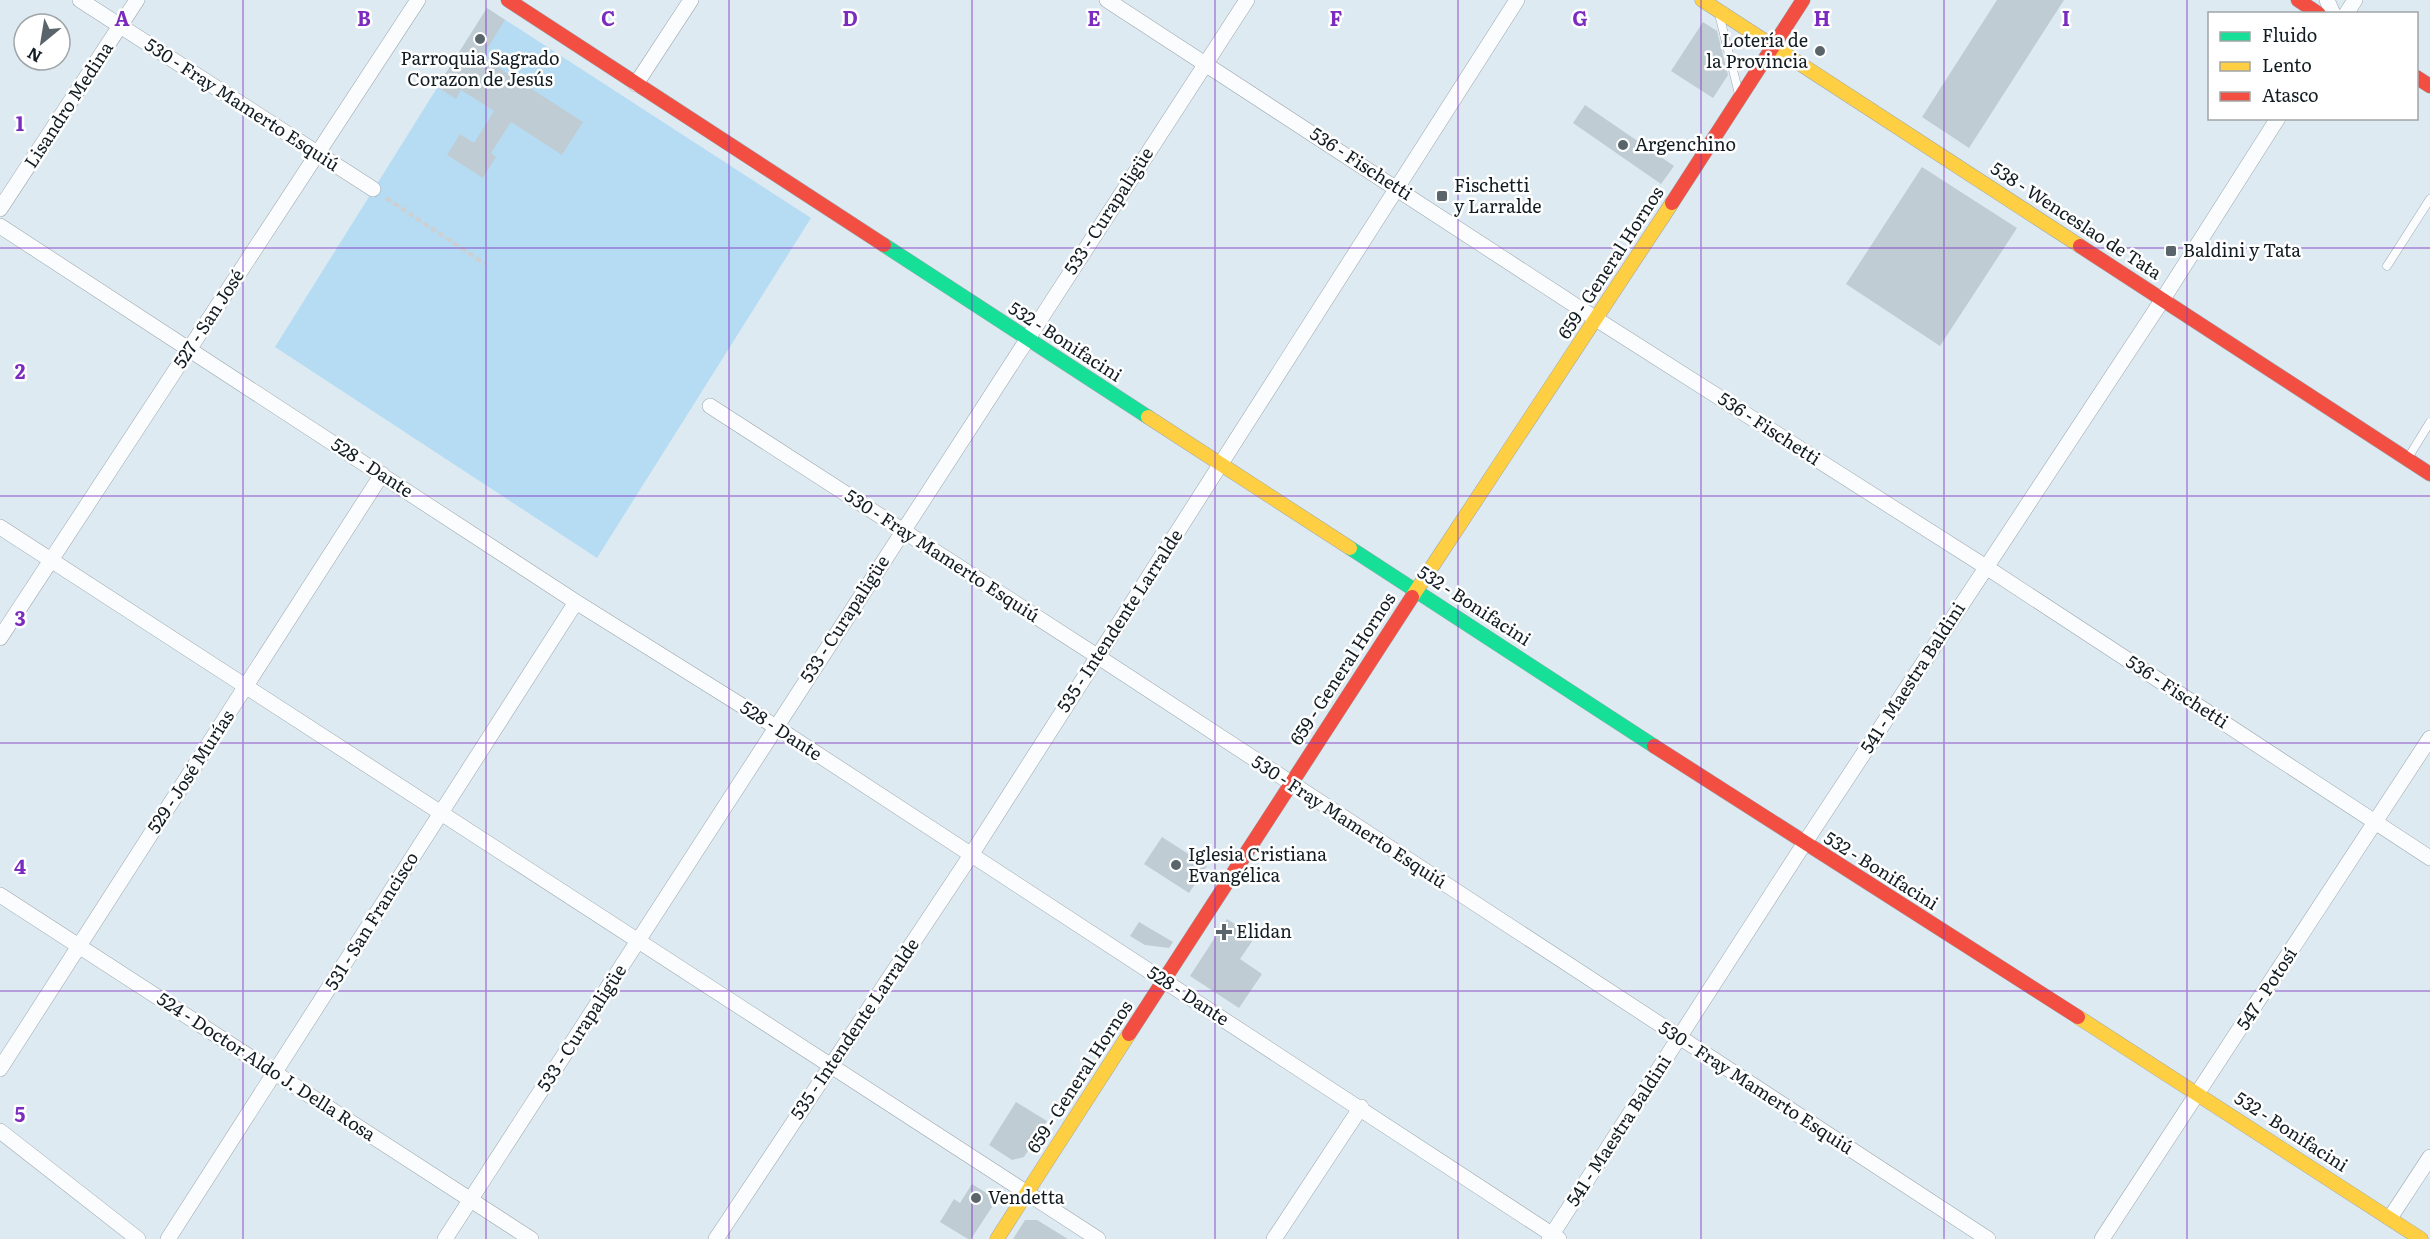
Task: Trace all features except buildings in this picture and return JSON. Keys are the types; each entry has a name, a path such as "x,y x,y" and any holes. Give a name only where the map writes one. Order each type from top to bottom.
{"street":[{"name":"530 - Fray Mamerto Esquiú","path":"80,0 373,189"},
{"name":"Lisandro Medina","path":"0,209 137,0"},
{"name":"527 - San José","path":"0,638 418,0"},
{"name":"532 - Bonifacini","path":"508,0 1804,844 2199,1094 2421,1239"},
{"path":"636,84 691,0"},
{"name":"536 - Fischetti","path":"1107,0 1596,319 1986,567 2430,858"},
{"name":"533 - Curapaligüe","path":"445,1239 901,531 1247,0"},
{"name":"535 - Intendente Larralde","path":"716,1239 971,855 1517,0"},
{"name":"538 - Wenceslao de Tata","path":"1702,0 2430,474"},
{"name":"659 - General Hornos","path":"997,1239 1290,783 1803,0"},
{"path":"2298,0 2316,12"},
{"name":"541 - Maestra Baldini","path":"1554,1237 1679,1037 2163,299 2277,120"},
{"name":"528 - Dante","path":"0,226 576,602 776,727 1360,1107 1554,1237"},
{"name":"530 - Fray Mamerto Esquiú","path":"710,406 1097,656 1988,1239"},
{"name":"529 - José Murías","path":"0,1069 382,474"},
{"path":"0,527 1098,1239"},
{"name":"531 - San Francisco","path":"168,1239 576,602"},
{"name":"547 - Potosí","path":"2102,1239 2430,738"},
{"name":"524 - Doctor Aldo J. Della Rosa","path":"0,895 277,1072 531,1239"},
{"path":"1274,1239 1360,1107"},
{"path":"0,1131 138,1239"},
{"path":"2390,1218 2430,1157"}],"lane":[{"path":"1718,11 1740,98"},
{"path":"2387,266 2430,199"},
{"path":"2407,459 2430,422"}],"path":[{"path":"373,189 485,264"}],"shaded area":[{"path":"487,8 811,218 597,558 275,347"}],"traffic: fast":[{"path":"884,245 1148,417"},
{"path":"1350,548 1654,746"}],"traffic: slow":[{"path":"1702,0 2080,246"},
{"path":"1412,597 1672,203"},
{"path":"1148,417 1350,548"},
{"path":"2078,1017 2421,1239"},
{"path":"997,1239 1129,1034"}],"traffic: jam":[{"path":"508,0 884,245"},
{"path":"1672,203 1803,0"},
{"path":"2298,0 2316,12"},
{"path":"2418,78 2430,86"},
{"path":"2080,246 2430,474"},
{"path":"1129,1034 1412,597"},
{"path":"1654,746 2078,1017"}],"place":[{"name":"Parroquia Sagrado Corazon de Jesús","path":"480,39"},
{"name":"Lotería de la Provincia","path":"1820,51"},
{"name":"Argenchino","path":"1623,145"},
{"name":"Fischetti y Larralde","path":"1442,196"},
{"name":"Baldini y Tata","path":"2171,251"},
{"name":"Iglesia Cristiana Evangélica","path":"1176,865"},
{"name":"Elidan","path":"1224,932"},
{"name":"Vendetta","path":"976,1198"}]}
